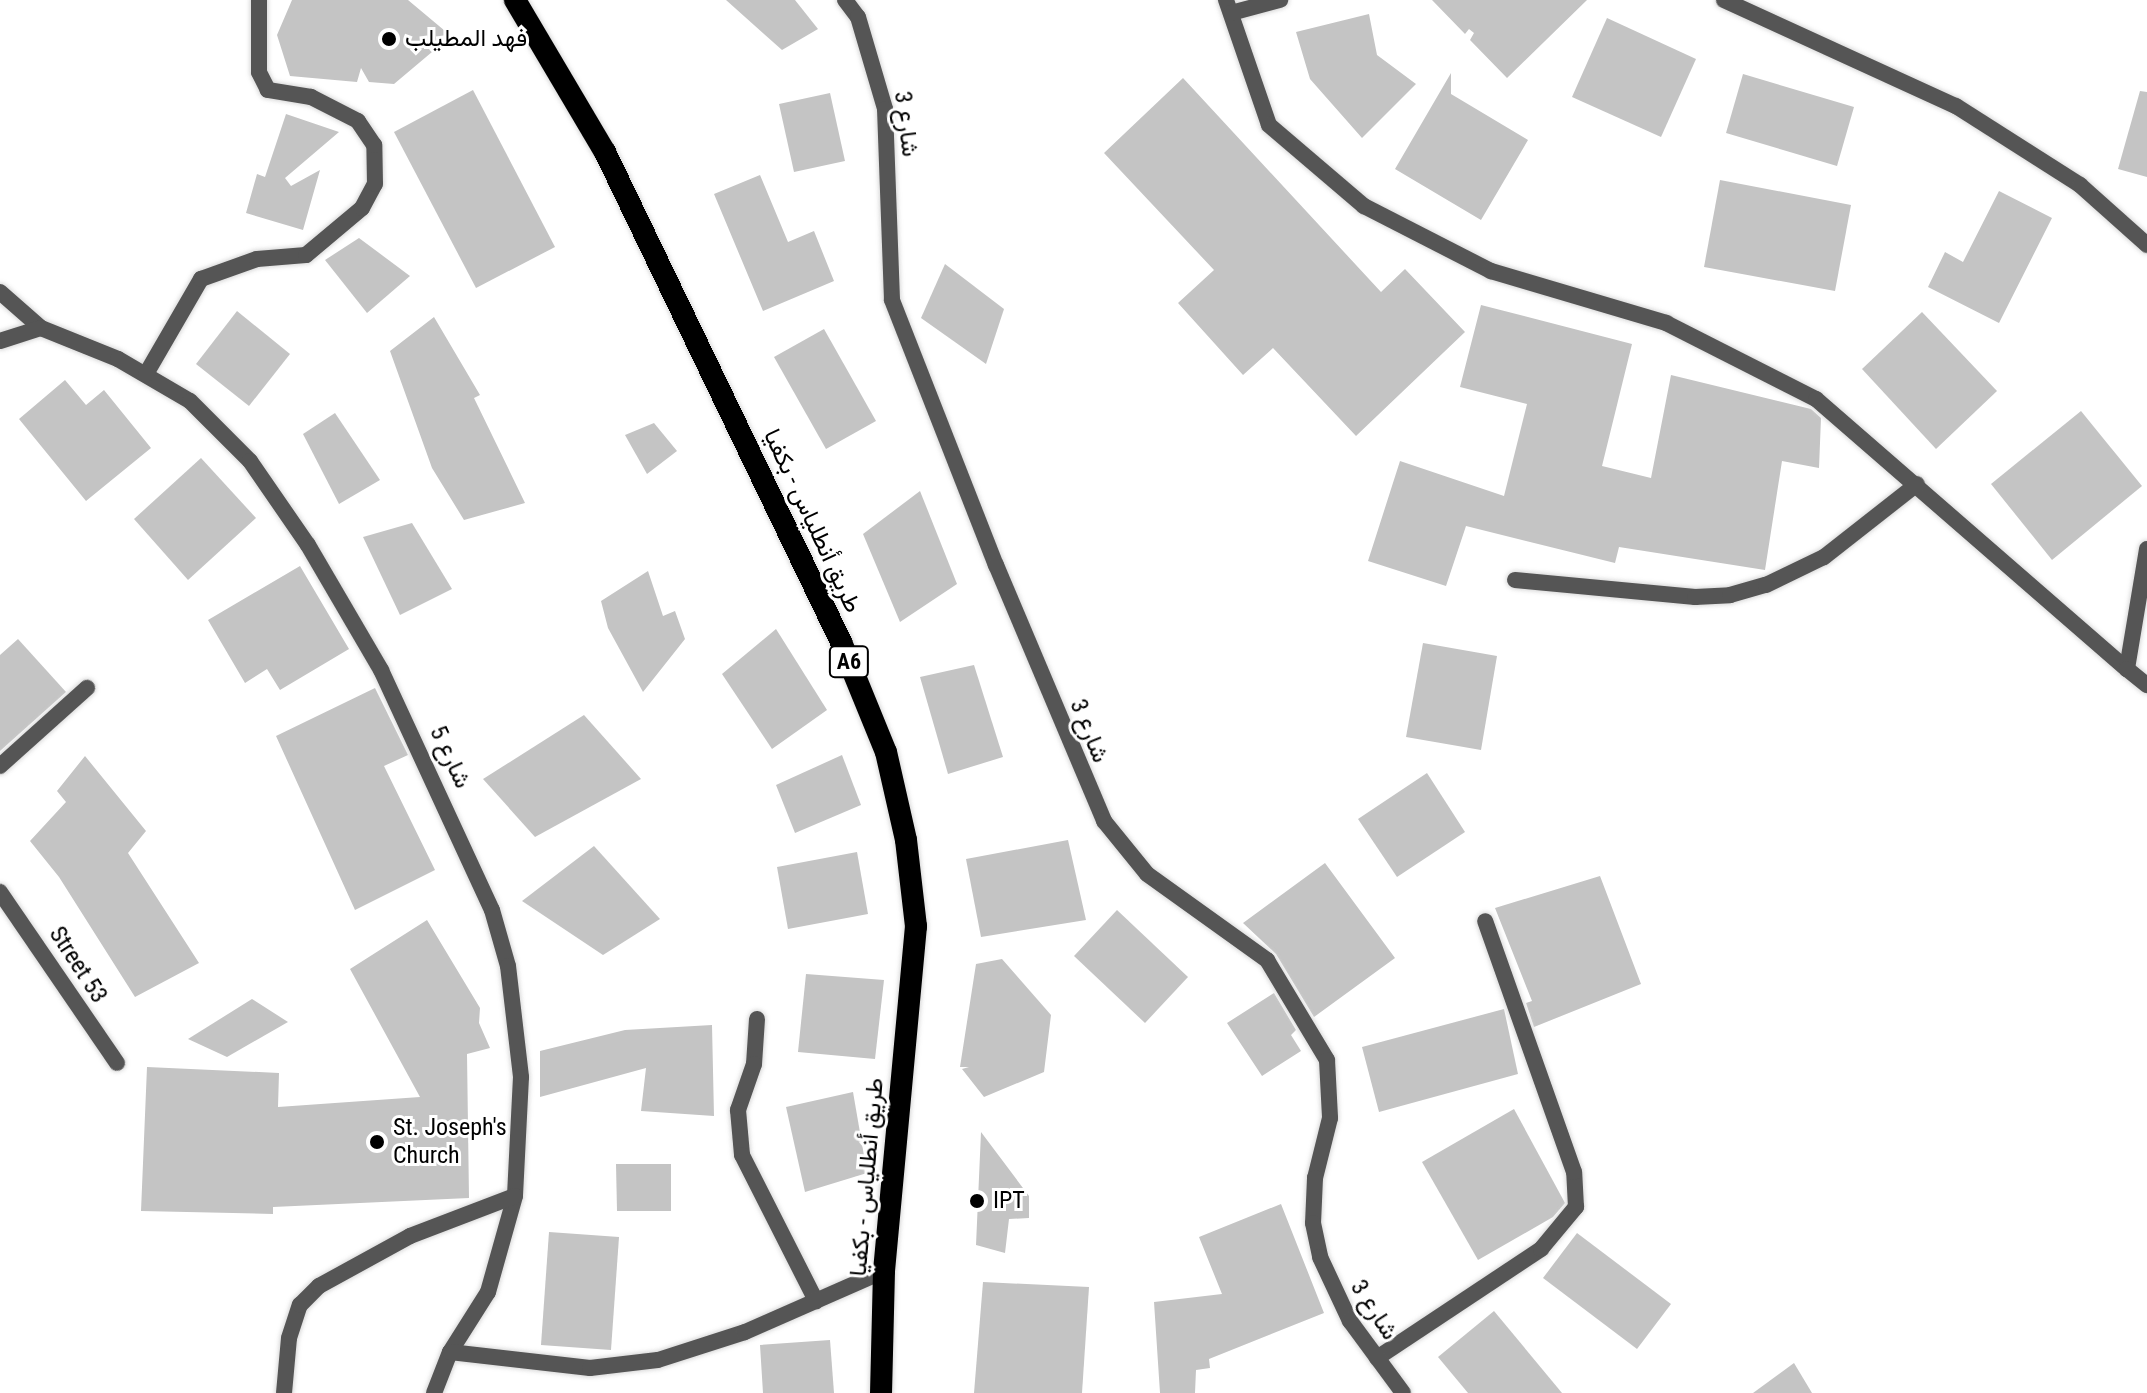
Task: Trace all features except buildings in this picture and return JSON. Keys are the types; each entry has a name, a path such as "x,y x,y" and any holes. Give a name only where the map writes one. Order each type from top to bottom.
{"highway":[{"name":"طريق أنطلياس - بكفيا","path":"515,0 612,165 841,642 886,752 906,840 916,926 884,1271 881,1393"}],"street":[{"path":"146,374 201,279 257,259 306,255 362,208 375,184 374,145 358,121 311,97 268,90 259,72 259,0"},
{"name":"شارع 3","path":"845,0 858,17 885,109 892,300 996,565 1104,821 1147,874 1267,960 1327,1060 1330,1118 1315,1178 1313,1223 1329,1284 1403,1393"},
{"path":"1280,0 1229,6 1269,125 1364,206 1491,271 1666,323 1816,399 2147,685"},
{"path":"1724,0 1956,106 2080,185 2147,245"},
{"name":"شارع 5","path":"0,292 41,328 146,374 217,425 275,496 381,670 492,910 508,966 521,1077 515,1196 488,1292 450,1352 434,1393"},
{"path":"0,341 41,328"},
{"path":"1515,580 1695,597 1730,595 1766,585 1824,557 1917,484"},
{"path":"2127,669 2147,549"},
{"path":"0,766 87,688"},
{"name":"Street 53","path":"0,892 117,1063"},
{"path":"1377,1358 1541,1249 1576,1207 1574,1172 1485,921"},
{"path":"757,1019 754,1064 738,1110 742,1155 816,1301"},
{"path":"284,1393 289,1338 300,1305 319,1286 410,1236 515,1196"},
{"path":"450,1352 590,1368 621,1366 695,1350 884,1271"}],"place":[{"name":"فهد المطيلب","path":"389,39"},
{"name":"St. Joseph's Church","path":"377,1142"},
{"name":"IPT","path":"977,1201"}]}
